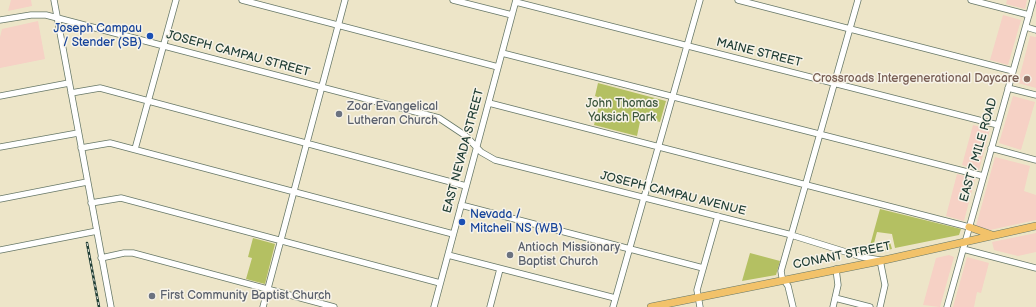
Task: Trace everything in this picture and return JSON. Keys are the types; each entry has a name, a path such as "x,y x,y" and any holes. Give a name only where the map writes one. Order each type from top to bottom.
{"main road":[{"name":"CONANT STREET","path":"651,307 881,260 1036,226"},
{"path":"969,227 992,235"}],"street":[{"path":"54,0 111,307"},
{"path":"135,149 176,0"},
{"path":"242,0 498,67"},
{"path":"263,307 345,0"},
{"path":"453,0 512,15"},
{"path":"613,307 700,0"},
{"path":"738,0 1013,71"},
{"path":"793,307 788,286 783,279 781,271 858,0"},
{"path":"971,0 1029,15"},
{"name":"EAST 7 MILE ROAD","path":"947,307 1033,0"},
{"name":"EAST NEVADA STREET","path":"434,307 516,1"},
{"name":"MAINE STREET","path":"516,1 998,125"},
{"name":"JOSEPH CAMPAU STREET","path":"0,20 38,14 57,18 440,118 466,136"},
{"path":"1026,27 1036,30"},
{"path":"502,53 983,176"},
{"path":"0,96 69,83"},
{"path":"71,93 96,87 466,186"},
{"path":"1008,88 1036,95"},
{"path":"488,102 969,227"},
{"path":"0,148 78,133"},
{"name":"JOSEPH CAMPAU AVENUE","path":"466,136 476,148 495,160 791,235 862,257 881,260"},
{"path":"81,148 108,142 453,234"},
{"path":"991,148 1036,160"},
{"path":"0,199 88,182"},
{"path":"91,203 121,198 440,283"},
{"path":"461,205 703,267"},
{"path":"700,307 696,290 718,216"},
{"path":"0,250 97,231"},
{"path":"963,249 1036,268"},
{"path":"101,258 124,253 133,253 334,307"},
{"path":"448,255 615,298"},
{"path":"880,307 885,285 881,260"},
{"path":"490,307 500,269"},
{"path":"833,307 838,285 836,269"},
{"path":"835,298 870,307"}],"shaded area":[{"path":"11,0 31,0 32,6 8,11"},
{"path":"1007,0 1027,0 1025,9 1006,4"},
{"path":"1003,15 1021,20 1008,65 990,60"},
{"path":"38,21 45,59 0,68 0,37 2,29"},
{"path":"1030,36 1036,37 1036,88 1018,83"},
{"path":"1013,96 1035,102 1021,150 999,143"},
{"path":"973,125 990,129 979,170 962,165"},
{"path":"995,157 1030,166 1024,191 1036,195 1036,220 990,230 976,226"},
{"path":"957,174 975,179 964,221 946,216"},
{"path":"1036,233 1036,252 1018,256 994,250 992,242"},
{"path":"949,255 954,257 940,307 923,305 936,258"},
{"path":"967,257 989,263 981,293 977,292 974,307 953,307"}],"green space":[{"name":"John Thomas Yaksich Park","path":"598,83 666,101 660,122 641,117 637,136 594,125 599,106 601,107 603,99 595,96"},
{"path":"880,209 961,229 959,235 895,248 892,234 877,232 873,247 885,249 886,240 890,242 892,249 877,252 869,249"},
{"path":"253,238 275,244 265,284 246,279 252,258 248,257"},
{"path":"750,253 780,261 776,275 742,281"}],"railway":[{"path":"87,243 99,307"}],"place":[{"name":"Joseph Campau / Stender (SB)","path":"150,36"},
{"name":"Crossroads Intergenerational Daycare","path":"1027,79"},
{"name":"Zoar Evangelical Lutheran Church","path":"339,114"},
{"name":"Nevada / Mitchell NS (WB)","path":"462,222"},
{"name":"Antioch Missionary Baptist Church","path":"510,255"},
{"name":"First Community Baptist Church","path":"152,296"}]}
